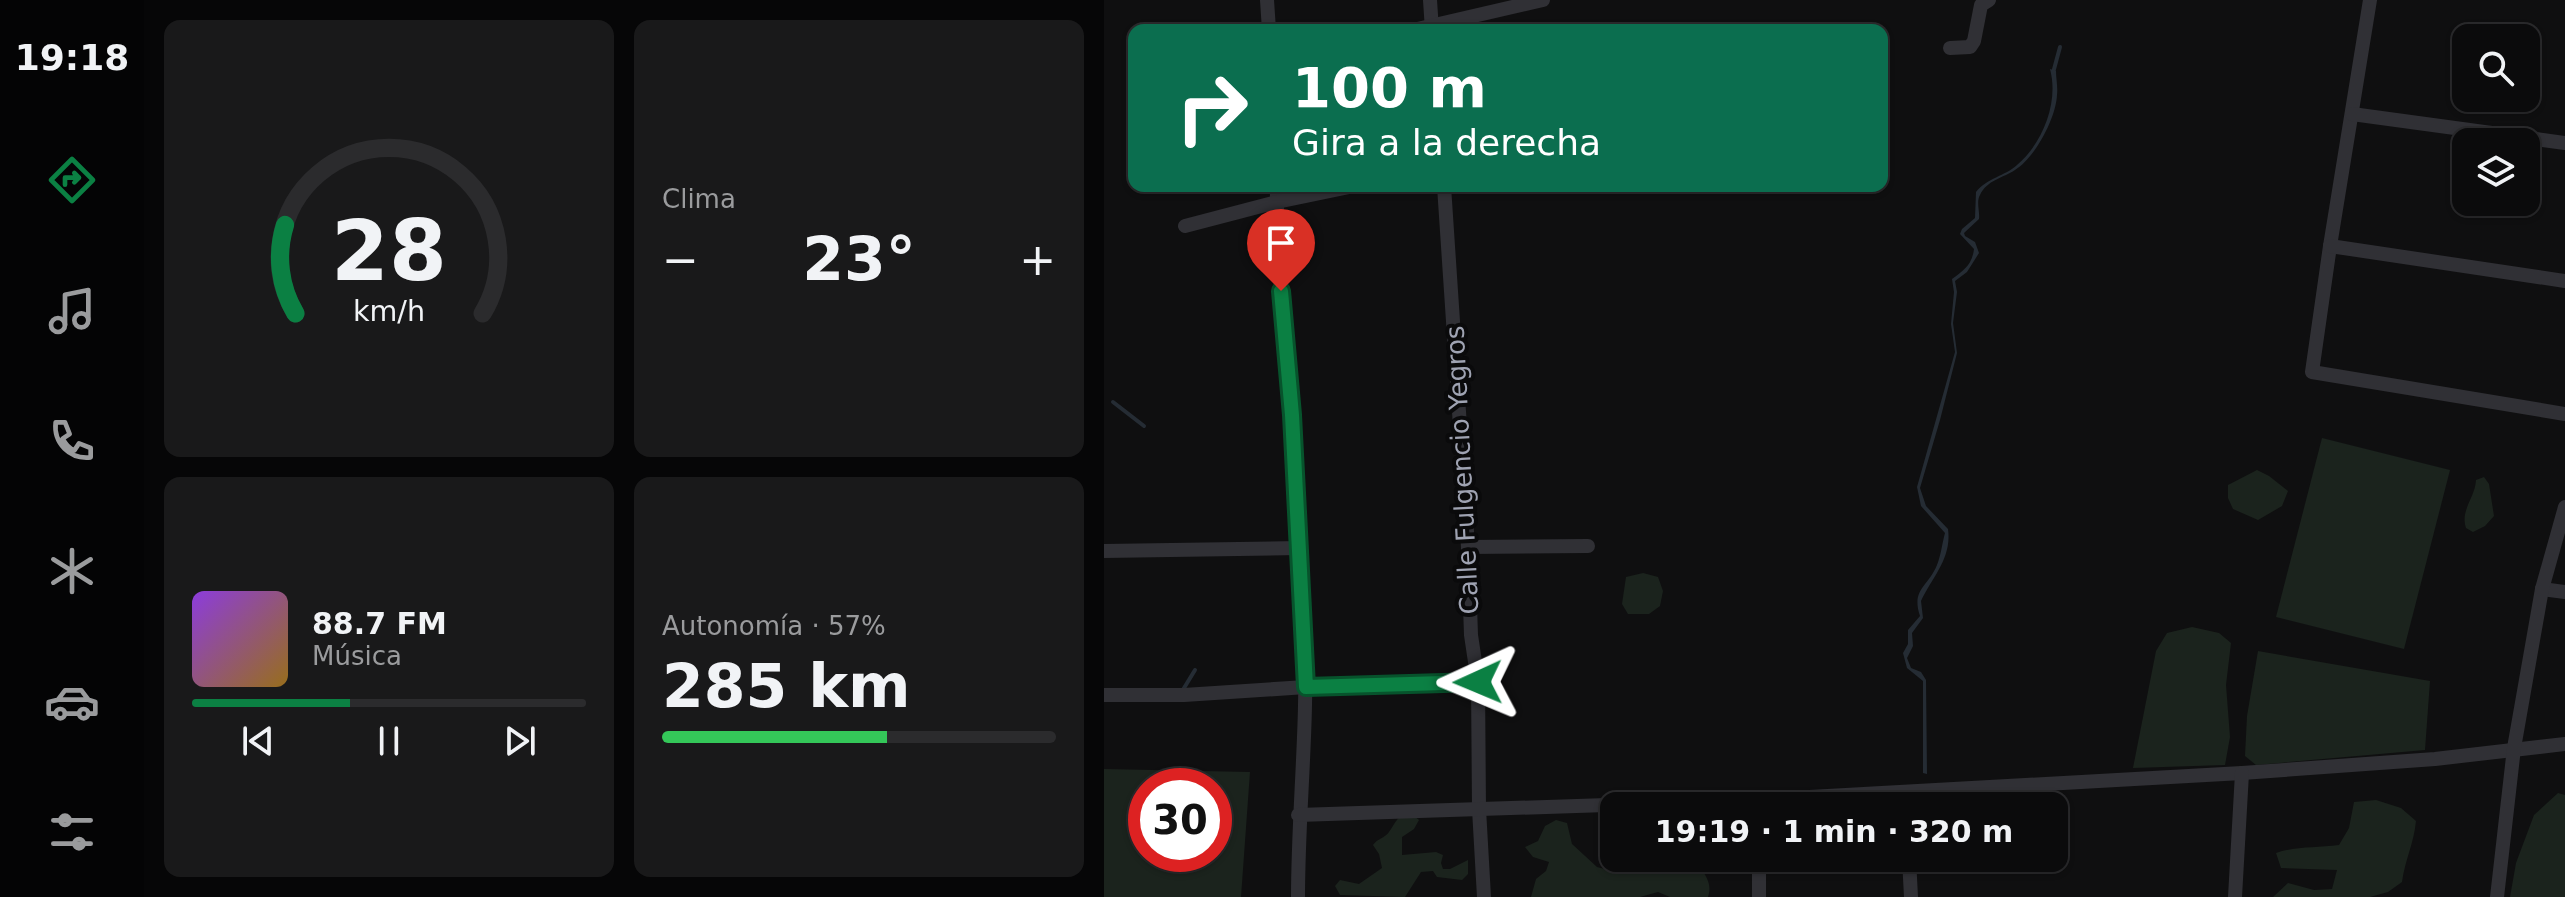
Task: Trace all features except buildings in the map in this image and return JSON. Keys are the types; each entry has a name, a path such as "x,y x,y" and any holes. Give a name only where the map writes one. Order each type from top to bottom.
{"street":[{"path":"1267,0 1269,24"},
{"path":"1430,0 1432,24"},
{"path":"1448,24 1543,0"},
{"path":"1950,48 1970,47 1981,5 1989,0"},
{"path":"2370,0 2312,372 2565,414"},
{"path":"2352,114 2565,143"},
{"path":"1277,192 1306,687 1304,760 1298,815 1298,897"},
{"path":"1185,226 1325,192"},
{"name":"Calle Fulgencio Yegros","path":"1444,192 1471,635 1478,682 1479,809 1484,897"},
{"path":"2330,246 2565,281"},
{"path":"2497,897 2514,748 2542,589 2565,507"},
{"path":"1468,547 1588,546"},
{"path":"1104,551 1299,548"},
{"path":"2542,589 2565,592"},
{"path":"1104,695 1180,695 1306,687 1478,682"},
{"path":"1996,792 2435,759 2565,744"},
{"path":"2235,897 2242,773"},
{"path":"1298,815 1600,806"},
{"path":"1759,872 1759,897"},
{"path":"1910,872 1911,897"}],"shaded area":[{"path":"2050,69 2056,71 2057,92 2049,126 2023,164 1983,190 1978,201 1979,219 1964,233 1975,242 1979,253 1967,272 1955,281 1957,292 1953,323 1957,353 1920,488 1926,506 1948,529 1947,549 1921,601 1923,618 1912,633 1913,646 1907,658 1911,668 1921,672 1926,680 1927,774 1923,773 1923,681 1907,668 1903,653 1908,644 1908,630 1920,616 1919,594 1937,565 1945,533 1921,506 1917,487 1955,352 1951,324 1952,279 1967,267 1973,255 1974,249 1960,234 1975,218 1976,192 1985,183 2017,165 2041,134 2052,95"},
{"path":"2322,438 2450,470 2404,649 2276,617"},
{"path":"2257,470 2288,491 2282,506 2258,520 2233,509 2228,498 2228,485"},
{"path":"2484,477 2489,484 2494,516 2485,526 2473,532 2466,528 2466,510 2476,480"},
{"path":"1643,573 1658,577 1663,591 1660,606 1649,614 1628,614 1622,604 1626,577"},
{"path":"2192,627 2219,633 2231,643 2226,685 2230,737 2225,765 2133,768 2156,651 2167,633"},
{"path":"2258,651 2430,681 2425,750 2256,765 2245,756 2247,716"},
{"path":"1104,769 1128,769 1128,872 1232,872 1232,772 1250,772 1241,897 1104,897"},
{"path":"2558,793 2565,795 2565,897 2510,897 2516,863 2534,815"},
{"path":"2376,800 2401,808 2416,821 2402,882 2388,892 2370,897 2273,897 2288,883 2314,890 2332,889 2337,870 2281,868 2276,853 2339,845 2349,828 2354,802"},
{"path":"1409,812 1419,820 1414,829 1402,837 1402,855 1436,852 1443,855 1443,869 1468,860 1468,874 1462,880 1437,877 1433,871 1421,872 1405,897 1340,895 1335,886 1340,880 1359,884 1382,868 1373,845 1387,834 1399,817"},
{"path":"1556,820 1567,823 1572,844 1600,868 1600,872 1703,872 1708,881 1708,897 1670,897 1658,892 1640,897 1531,897 1536,879 1546,871 1549,862 1533,857 1525,847 1538,841 1545,826"}],"waterway":[{"path":"2053,73 2060,47"},
{"path":"1113,402 1144,426"},
{"path":"1181,693 1195,670"}],"route":[{"path":"1281,291 1292,415 1306,687 1478,682"}]}
